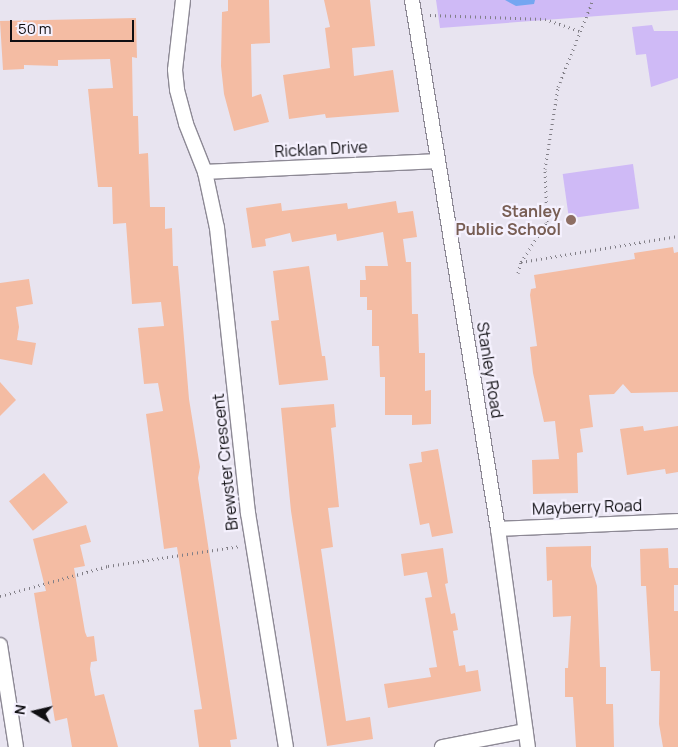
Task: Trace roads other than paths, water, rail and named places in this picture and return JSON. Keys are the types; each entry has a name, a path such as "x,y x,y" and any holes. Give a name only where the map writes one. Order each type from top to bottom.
{"street":[{"name":"Brewster Crescent","path":"183,0 175,70 177,90 186,124 205,172 217,228 252,544 286,747"},
{"name":"Stanley Road","path":"412,0 498,528 528,747"},
{"name":"Ricklan Drive","path":"205,172 438,161"},
{"name":"Mayberry Road","path":"498,528 678,521"},
{"path":"0,645 16,747"},
{"path":"442,747 525,730"}],"water":[{"path":"505,0 535,0 534,4 516,6"}],"place":[{"name":"Stanley Public School","path":"571,220"}]}
